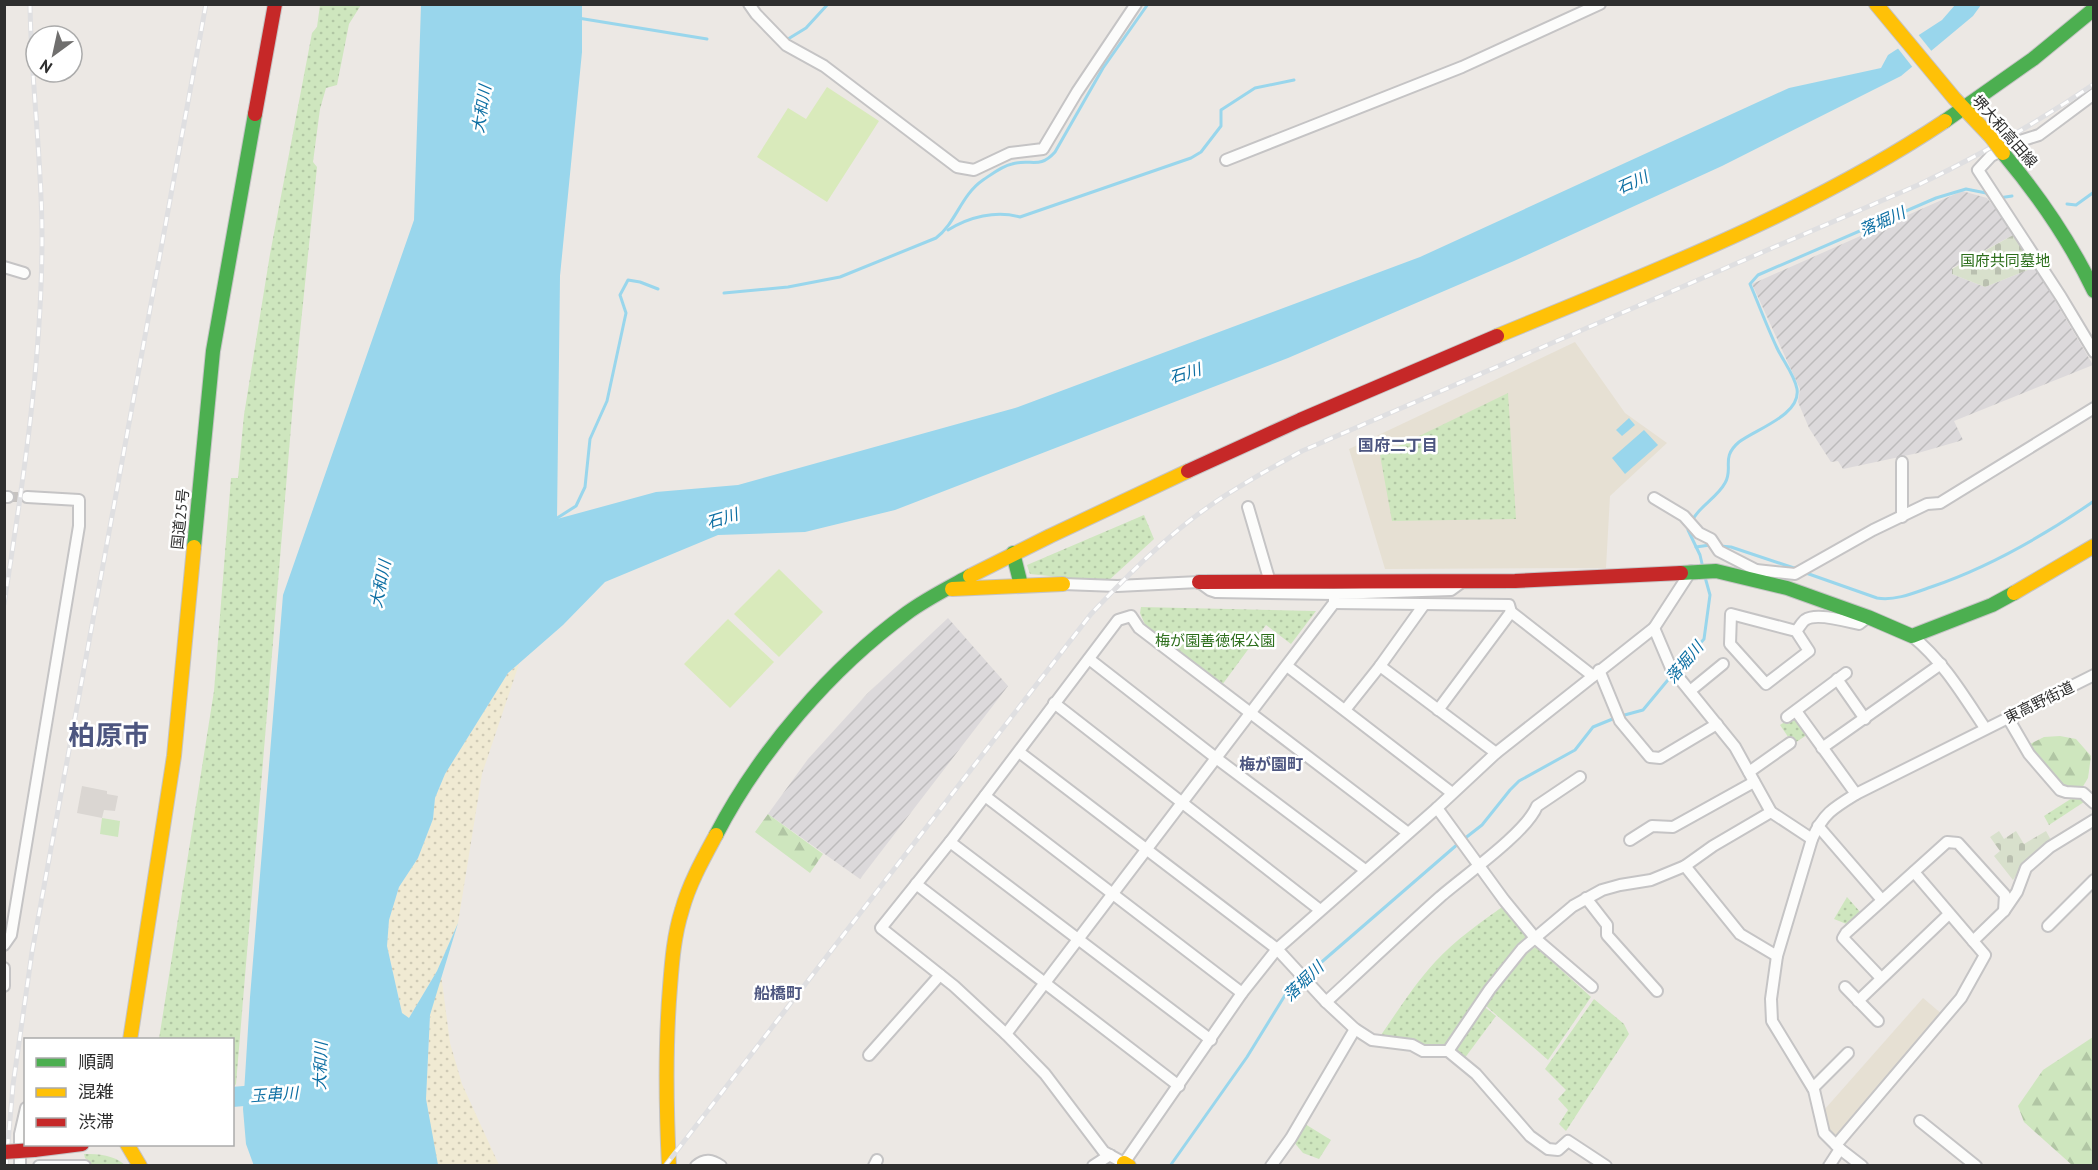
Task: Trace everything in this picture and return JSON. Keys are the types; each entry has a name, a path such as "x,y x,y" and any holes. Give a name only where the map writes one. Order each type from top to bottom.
{"main road":[{"name":"国道25号","path":"130,1038 174,756 213,351 274,4"},
{"name":"堺大和高田線","path":"1876,4 1954,98 1990,137 2043,204 2061,230 2094,291"},
{"path":"669,1166 665,1102 668,1009 674,951 683,905 698,868 728,813 756,771 811,702 878,636 921,603 945,589 1013,554 1256,439 1714,245 1830,190 1896,153 1965,109 2094,9"},
{"path":"1199,582 1518,584 1716,571 1755,575 1912,636 1992,605 2094,546"},
{"path":"1013,554 1021,585"},
{"path":"945,589 1063,584"},
{"path":"4,1152 68,1146"},
{"path":"128,1146 140,1166"}],"street":[{"path":"749,4 786,45 824,66 957,167 974,170 1010,153 1042,149 1136,4"},
{"path":"1226,160 1462,67 1600,4"},
{"path":"2094,94 2039,135 2020,141 1991,156 1978,170 2094,352"},
{"path":"4,267 24,273"},
{"path":"1654,498 1684,516 1699,533 1711,539 1719,551 1755,575 1795,574 1927,504 1940,503 2094,408"},
{"path":"1902,462 1902,517"},
{"path":"4,945 11,935 79,526 79,500 27,497"},
{"path":"1248,507 1270,582"},
{"path":"1408,833 1139,628 1131,616 1118,620 950,842 880,928 940,975 1006,1034 1045,1074 1104,1152 1126,1164 1242,993 1277,949 1437,808 1496,753 1654,628 1691,572"},
{"path":"1063,584 1127,586 1199,582 1209,590 1216,592 1334,598 1424,606 1509,605 1511,612 1596,673 1620,721 1650,757 1660,758 1717,724"},
{"path":"1334,598 1451,590 1462,582"},
{"path":"1006,1034 1112,892 1252,713 1334,598"},
{"path":"1345,710 1424,606"},
{"path":"1438,710 1511,612"},
{"path":"1731,614 1796,631 1809,651 1766,684 1730,644 1731,614"},
{"path":"1796,631 1805,620 1812,617 1828,617 1859,624 1868,617"},
{"path":"1654,628 1675,672 1735,747 1771,812 1812,839"},
{"path":"1912,636 1941,664 1984,728"},
{"path":"1089,658 1216,758 1365,870"},
{"path":"1690,690 1723,664"},
{"path":"1822,748 1941,664"},
{"path":"1287,666 1452,794"},
{"path":"1380,666 1496,753"},
{"name":"東高野街道","path":"1838,1147 1824,1133 1813,1088 1772,1021 1771,999 1777,956 1812,839 1818,826 1829,811 1856,794 2094,675"},
{"path":"1856,794 1822,748 1791,714 1841,676 1865,719"},
{"path":"1054,703 1320,910"},
{"path":"2008,717 2029,753 2060,790 2082,793 2094,803"},
{"path":"1749,772 1790,743"},
{"path":"1019,752 1277,949 1326,1002 1355,1029 1372,1040 1412,1045 1423,1051 1448,1051 1476,1074 1530,1136 1548,1149 1558,1150 1568,1141 1606,1166"},
{"path":"1326,1002 1443,895 1479,866 1534,813 1537,806 1580,777"},
{"path":"1630,840 1652,826 1673,827 1754,782"},
{"path":"985,796 1242,993"},
{"path":"1437,808 1536,939 1592,987"},
{"path":"1448,1051 1490,989 1522,949 1573,906 1602,890 1651,880 1685,866 1713,846 1771,812"},
{"path":"1973,941 2004,911 2017,892 2026,868 2050,847 2094,820"},
{"path":"1818,826 1882,900"},
{"path":"950,842 1211,1040"},
{"path":"1881,978 1843,938 1947,842 1958,843 2006,895 2004,911"},
{"path":"1685,866 1740,934 1777,956"},
{"path":"1829,1166 1838,1147 1961,998 1984,955 1914,872"},
{"path":"2048,926 2094,880"},
{"path":"916,884 1179,1086"},
{"path":"1586,898 1607,926 1607,935 1657,991"},
{"path":"1858,1001 1949,914"},
{"path":"4,968 4,986"},
{"path":"869,1055 940,975"},
{"path":"1845,987 1878,1022"},
{"path":"1271,1166 1292,1138 1355,1029"},
{"path":"1813,1088 1848,1053"},
{"path":"20,1166 20,1134 24,1108"},
{"path":"1920,1121 1976,1166"},
{"path":"1838,1147 1862,1166"},
{"path":"1093,1166 1110,1155"},
{"path":"696,1166 701,1161 711,1160 721,1166"},
{"path":"39,1166 85,1166"}],"shaded area":[{"path":"1962,191 1987,198 2015,234 1952,268 1952,274 1985,287 2035,267 2093,365 1954,421 1963,440 1918,453 1843,469 1838,461 1831,462 1809,428 1798,402 1800,389 1752,284"},
{"path":"1575,342 1625,413 1667,443 1610,496 1606,568 1385,569 1349,449"},
{"path":"948,618 1008,686 860,879 768,814 808,759 867,694"},
{"path":"82,786 107,791 107,794 118,796 115,811 104,810 102,818 77,813"},
{"path":"1923,998 1943,1015 1835,1138 1829,1133 1825,1109"}],"green space":[{"path":"320,5 361,5 349,24 337,85 326,88 320,109 313,162 317,167 294,391 234,1087 234,1038 159,1038 214,691 231,478 238,478 244,415 270,254 312,33 317,27"},
{"path":"827,87 879,121 827,202 757,157 788,108 806,119"},
{"name":"国府共同墓地","path":"2015,234 2035,267 1985,287 1952,274 1952,269"},
{"path":"1508,393 1516,519 1392,521 1380,455"},
{"path":"1144,515 1154,539 1107,582 1030,574 1027,565"},
{"path":"779,569 823,612 779,657 734,614"},
{"name":"梅が園善徳保公園","path":"1141,607 1316,611 1291,644 1266,625 1222,685 1146,627 1140,613"},
{"path":"728,619 774,662 730,708 684,664"},
{"path":"1794,716 1807,735 1793,744 1780,725"},
{"path":"2060,736 2076,739 2091,756 2088,778 2082,788 2063,787 2028,745 2044,737"},
{"path":"2077,795 2087,800 2049,825 2044,816"},
{"path":"768,814 823,854 810,873 755,832"},
{"path":"102,818 120,821 118,837 100,834"},
{"path":"1999,831 2004,839 2016,831 2024,844 2046,831 2052,842 2026,863 2013,880 1994,856 2000,851 1990,837"},
{"path":"1847,897 1861,913 1849,925 1834,919"},
{"path":"1505,905 1531,937 1447,1046 1432,1048 1379,1038 1435,962 1460,939"},
{"path":"1536,947 1591,997 1548,1060 1485,1005 1523,954"},
{"path":"1594,999 1624,1024 1629,1034 1566,1131 1559,1124 1568,1110 1558,1099 1566,1090 1545,1069"},
{"path":"1482,1005 1496,1016 1464,1059 1452,1050"},
{"path":"2093,1037 2093,1165 2072,1165 2024,1122 2018,1106 2043,1070"},
{"path":"1305,1124 1331,1140 1319,1159 1303,1153 1293,1141"},
{"path":"84,1154 111,1157 125,1165 92,1165"}],"sand":[{"path":"519,664 482,774 458,923 437,971 409,1018 402,1013 387,946 389,920 399,887 418,858 433,819 435,798 445,774 508,673"},
{"path":"441,974 450,1043 462,1084 499,1165 438,1166 437,1164 426,1099 430,1015"}],"water":[{"path":"421,5 582,5 582,52 560,276 557,519 656,492 738,485 1015,408 1420,257 1789,88 1881,68 1888,55 1942,20 1955,5 1981,5 1973,16 1901,76 1722,166 1514,261 1288,358 895,510 805,532 718,535 605,582 563,625 508,673 445,774 435,798 433,819 418,858 399,887 389,920 387,946 402,1013 409,1018 437,971 458,923 430,1015 426,1099 438,1165 254,1166 246,1144 243,1109 283,595 414,220"},
{"path":"1629,418 1635,425 1622,436 1616,430"},
{"path":"1644,430 1658,445 1625,474 1612,458"}],"pier":[{"path":"1917,33 1933,53 1914,69 1896,46"}],"waterway":[{"path":"788,39 806,28 828,4"},
{"path":"724,293 788,287 840,277 936,238 949,225 969,193 983,180 1008,165 1044,161 1055,152 1103,68 1148,4"},
{"path":"578,18 707,39"},
{"path":"948,230 983,216 1002,214 1020,217 1191,158 1201,152 1221,126 1221,110 1255,88 1294,80"},
{"name":"落堀川","path":"1692,521 1725,483 1730,453 1733,448 1785,414 1796,398 1797,389 1793,378 1773,340 1750,284 1758,275 1936,198 1966,189 1986,193 1992,199"},
{"name":"落堀川","path":"2067,204 2076,205 2094,192"},
{"name":"落堀川","path":"1999,198 2012,196"},
{"path":"554,520 576,506 585,487 590,439 607,401 626,313 620,295 628,280 658,289"},
{"path":"1806,573 1877,598 1904,596 1953,579 1995,560 2035,539 2094,501"},
{"name":"落堀川","path":"1689,527 1688,530 1700,555 1703,568"},
{"path":"1696,547 1710,545"},
{"path":"1720,546 1731,547 1797,569"},
{"name":"落堀川","path":"1677,670 1704,639 1710,595 1705,577"},
{"name":"落堀川","path":"1621,716 1643,710 1672,675"},
{"name":"落堀川","path":"1464,839 1482,825 1519,781 1575,750 1593,727 1615,718"},
{"name":"落堀川","path":"1170,1166 1247,1057 1287,992 1459,843"},
{"name":"玉串川","path":"234,1097 268,1094"}],"tunnel":[{"path":"8,497 27,497"}],"railway":[{"path":"4,604 30,421 41,283 42,208 30,4"},
{"path":"6,1166 13,1085 32,952 206,4"},
{"path":"665,1166 1091,614 1148,556 1194,517 1267,470 1302,451 1918,185 2008,138 2094,84"}],"traffic: fast":[{"path":"1945,121 2033,59 2094,9"},
{"path":"194,547 213,351 255,114"},
{"path":"2003,153 2053,219 2094,291"},
{"path":"1013,553 1021,585"},
{"path":"1681,573 1716,571 1787,588 1868,617 1912,636 1992,605 2014,593"},
{"path":"716,835 733,804 775,743 851,659 907,613 970,576"}],"traffic: slow":[{"path":"1876,4 1954,98 1991,137"},
{"path":"1497,336 1670,265 1783,213 1838,185 1945,121"},
{"path":"1991,137 2003,153"},
{"path":"970,576 1188,471"},
{"path":"2014,593 2094,546"},
{"path":"130,1038 174,756 194,547"},
{"path":"952,589 1063,584"},
{"path":"669,1166 668,1009 674,948 679,919 688,891 716,835"},
{"path":"128,1146 140,1166"},
{"path":"1124,1163 1129,1166"}],"traffic: jam":[{"path":"255,114 275,4"},
{"path":"1188,471 1300,420 1497,336"},
{"path":"1199,582 1515,581 1681,573"},
{"path":"34,1150 66,1146"},
{"path":"4,1152 34,1150"}],"district":[{"name":"国府二丁目","path":"1398,445"},
{"name":"柏原市","path":"109,735"},
{"name":"梅が園町","path":"1271,764"},
{"name":"船橋町","path":"778,993"}],"water label":[{"name":"大和川","path":"481,109"},
{"name":"石川","path":"1632,182"},
{"name":"石川","path":"1185,373"},
{"name":"石川","path":"722,518"},
{"name":"大和川","path":"380,584"},
{"name":"大和川","path":"320,1066"}]}
